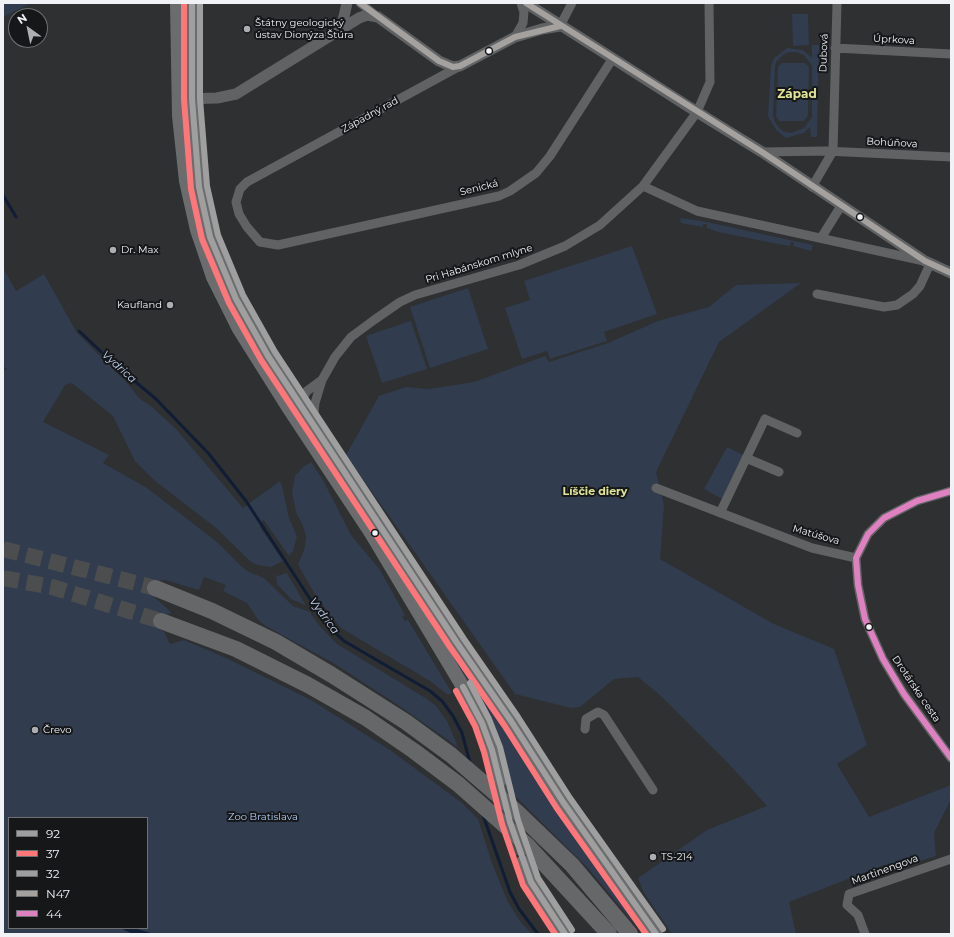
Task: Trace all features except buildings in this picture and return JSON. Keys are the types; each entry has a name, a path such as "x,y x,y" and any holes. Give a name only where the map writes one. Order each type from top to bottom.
{"highway":[{"path":"155,588 212,611 276,642 362,693 451,755 516,811 572,865 630,934"},
{"path":"161,621 236,649 308,684 366,718 414,751 458,784 527,845 609,934"},
{"path":"581,902 601,934"}],"main road":[{"path":"177,3 185,99 199,187 210,237 230,286 249,325 296,409 311,440 371,533 463,687 482,723 500,780"},
{"path":"185,99 192,3"},
{"path":"296,409 313,423 563,802 656,934"},
{"path":"311,440 313,423"},
{"path":"523,862 541,899 565,934"}],"street":[{"path":"341,30 347,3"},
{"path":"360,3 440,61 453,67 460,66"},
{"path":"515,37 523,23 524,12 521,3"},
{"path":"526,3 560,26 578,35 762,152 812,187 927,262 951,273"},
{"path":"560,26 572,3"},
{"name":"Pri Habánskom mlyne","path":"313,423 322,380 335,357 351,337 400,302 428,290 519,265 565,246 600,225 643,186 697,112 710,82 709,3"},
{"name":"Dubová","path":"830,151 837,3"},
{"path":"185,99 217,98 240,92 367,15 378,17"},
{"name":"Západný rad","path":"286,243 266,244 260,242 247,227 239,214 236,202 240,189 247,182 515,37 542,29 560,26"},
{"name":"Úprkova","path":"835,48 951,54"},
{"name":"Senická","path":"286,243 498,196 510,191 536,173 550,156 613,58"},
{"path":"812,187 830,151"},
{"name":"Bohúňova","path":"762,152 830,151 951,157"},
{"path":"643,186 697,211 927,262"},
{"path":"821,238 841,206"},
{"path":"817,294 884,307 897,305 913,294 920,286 927,262"},
{"name":"Pri Habánskom mlyne","path":"296,409 307,391 322,380"},
{"path":"720,513 765,419 797,433"},
{"path":"746,458 779,472"},
{"name":"Matúšova","path":"656,488 812,548 856,558"},
{"path":"856,558 868,534 884,518 916,500 951,491"},
{"name":"Drotárska cesta","path":"856,558 858,585 865,619 883,659 904,694 951,758"},
{"path":"585,729 586,719 598,712 604,715 653,790"},
{"name":"Martinengova","path":"866,934 858,915 847,905 849,894 951,859"}],"green space":[{"path":"3,3 31,3 21,8 8,8 8,14 3,17"},
{"path":"792,14 808,14 809,45 793,46"},
{"path":"812,45 819,45 817,137 811,137 810,127 804,133 786,138 776,130 768,116 771,66 774,58 787,48 803,50 812,58","holes":["789,52 796,52 804,55 812,66 812,117 804,128 791,133 785,132 779,128 773,115 775,67 776,62 783,55"]},
{"path":"782,63 805,63 809,67 808,115 804,121 779,121 776,116 778,67"},
{"path":"680,218 702,221 813,245 811,251 793,246 794,242 791,242 790,246 778,244 718,232 707,228 707,224 703,224 703,227 681,223"},
{"path":"632,246 657,314 604,332 607,341 550,359 547,351 522,359 505,308 530,300 524,281"},
{"name":"Zoo Bratislava","path":"3,268 16,291 44,274 77,333 128,384 139,398 152,407 176,429 243,508 280,481 289,518 297,536 293,551 289,556 263,519 260,527 283,561 271,567 257,565 251,562 215,527 155,481 135,461 113,416 72,383 65,385 43,422 109,455 103,463 147,488 217,542 241,566 249,572 264,578 293,606 310,612 318,624 337,644 436,706 447,721 458,747 395,703 335,664 266,626 259,621 247,603 223,591 226,585 204,577 199,590 165,580 157,581 153,596 171,612 170,614 162,614 157,628 164,632 170,644 184,640 224,657 311,700 390,750 462,803 478,819 493,866 508,902 520,921 532,934 3,934 3,369 8,370 3,366"},
{"path":"801,283 719,342 656,472 664,505 660,559 774,624 834,649 867,745 837,764 869,817 951,785 951,799 934,833 936,856 902,867 884,865 789,902 796,934 672,934 644,893 638,878 707,830 767,806 729,764 661,696 638,677 614,679 580,707 571,708 515,694 346,455 379,396 406,387 429,389 474,382 545,356 549,362 608,343 658,321 709,307 736,285"},
{"path":"468,288 488,349 430,368 410,307"},
{"path":"411,321 427,369 382,383 366,336"},
{"path":"727,447 745,456 722,499 704,489"},
{"path":"311,462 323,480 351,535 380,570 405,615 402,617 405,621 408,620 452,693 448,695 430,681 341,628 317,598 298,565 305,547 306,536 296,512 292,493 295,476 303,467"},
{"path":"394,556 566,819 646,934 643,934 587,867 509,790 503,762 494,734 476,696"},
{"path":"287,573 305,605 291,599 277,584 276,575 278,576"}],"shaded area":[{"path":"122,929 137,929 154,934 133,934"}],"waterway":[{"name":"Vydrica","path":"3,195 16,217"},
{"name":"Vydrica","path":"79,331 113,363 156,399 209,454 246,501 332,630 344,641 430,691 442,701 453,716 462,733 470,763"},
{"name":"Vydrica","path":"483,815 510,892 519,909 538,934"}],"tunnel":[{"path":"3,549 155,588"},
{"path":"3,578 52,587 161,621"},
{"path":"500,780 510,822 523,862"}],"transit line":[{"name":"37","path":"184,3 184,99 191,189 202,239 229,303 261,360 450,647 504,725 556,807 646,934"},
{"name":"92","path":"192,3 192,99 199,187 210,237 236,299 268,356 457,643 511,721 563,802 656,934"},
{"name":"32","path":"200,3 200,99 207,186 218,235 243,295 275,352 464,639 518,717 570,798 663,929"},
{"name":"N47","path":"360,3 439,61 453,67 460,66 515,37 560,26"},
{"name":"N47","path":"526,3 762,152 925,261 951,273"},
{"name":"44","path":"951,491 917,501 884,518 868,534 856,558 858,585 865,619 883,659 904,694 951,758"},
{"name":"32","path":"470,683 489,719 500,747 518,820 538,878 572,930"},
{"name":"92","path":"463,687 482,723 492,750 510,822 531,882 565,934"},
{"name":"37","path":"456,691 475,726 484,752 502,824 523,885 555,934"}],"place":[{"name":"Štátny geologický ústav Dionýza Štúra","path":"247,29"},
{"name":"Dr. Max","path":"113,250"},
{"name":"Kaufland","path":"170,305"},
{"name":"Črevo","path":"35,730"},
{"name":"TS-214","path":"653,857"}],"district":[{"name":"Západ","path":"797,94"},
{"name":"Líščie diery","path":"595,492"}]}
